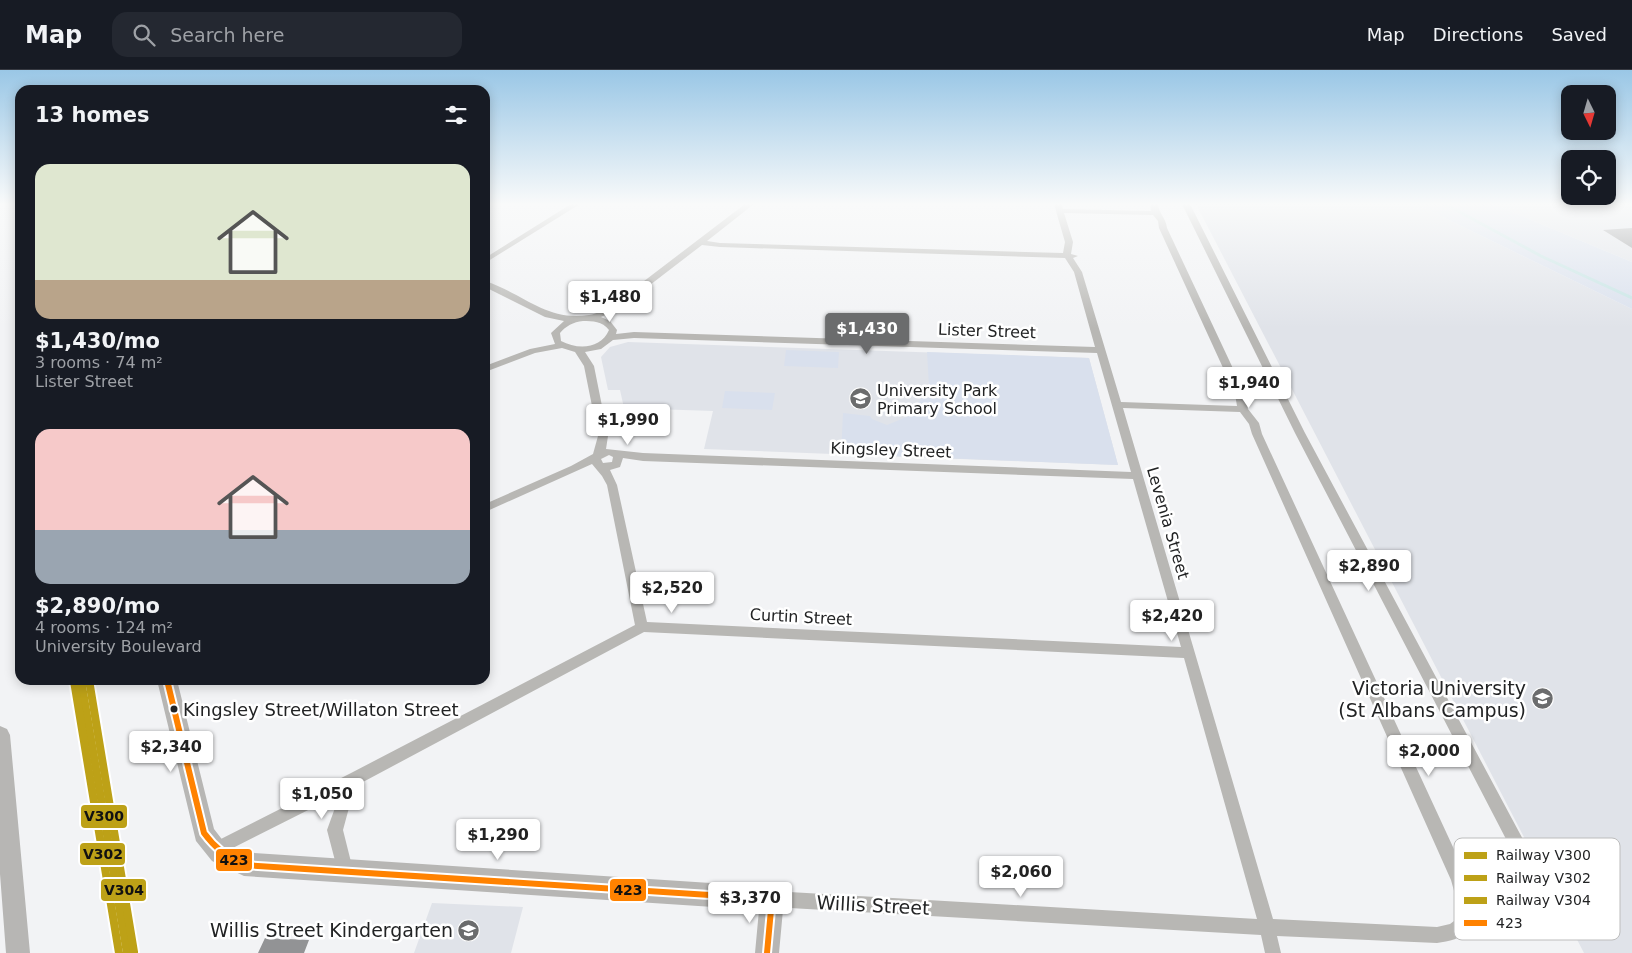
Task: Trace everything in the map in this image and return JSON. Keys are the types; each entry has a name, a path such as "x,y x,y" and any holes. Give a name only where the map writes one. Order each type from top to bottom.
{"street":[{"path":"490,258 510,245"},
{"path":"490,286 548,315 573,320 592,318 618,306 697,245"},
{"path":"727,245 1071,256 1069,245"},
{"path":"1171,245 1236,387 1232,404 1257,434 1454,868"},
{"path":"1207,245 1300,433 1514,838"},
{"name":"Levenia Street","path":"1071,256 1078,272 1138,476 1260,897 1273,953"},
{"path":"589,366 594,347 610,330 618,306"},
{"path":"548,315 559,328 558,342"},
{"path":"592,318 610,330"},
{"path":"559,328 573,320"},
{"name":"Lister Street","path":"610,330 634,335 1100,350"},
{"path":"490,367 558,342 579,350 594,347"},
{"path":"579,350 589,366 603,436 616,458 612,485"},
{"path":"1116,405 1238,409"},
{"path":"168,685 204,833 214,850 358,777 642,627 612,485 599,461 603,436"},
{"path":"599,461 606,452 616,458"},
{"name":"Kingsley Street","path":"616,458 643,457 1138,476"},
{"path":"490,506 575,469 599,461 616,458"},
{"name":"Curtin Street","path":"642,627 1189,653"},
{"path":"0,735 4,811 18,953"},
{"path":"345,870 335,830 344,802 358,777"},
{"name":"Willis Street","path":"214,850 227,859 244,865 1267,928 1437,935 1454,933"},
{"path":"767,953 772,899"}],"shaded area":[{"name":"Victoria University (St Albans Campus)","path":"1217,245 1501,245 1632,309 1632,953 1584,953 1577,940 1620,940 1620,838 1524,838"},
{"path":"1501,245 1592,245 1632,262 1632,309"},
{"path":"1592,245 1632,245 1632,262"},
{"name":"University Park Primary School","path":"628,342 1089,358 1118,465 704,449 713,411 624,408 620,390 608,390 601,357 610,347"},
{"path":"786,350 839,352 838,368 784,366"},
{"path":"927,352 1089,358 1118,465 841,454 843,413 870,416 872,419 887,425 909,416 929,387"},
{"path":"725,391 775,393 772,410 722,408"},
{"name":"Willis Street Kindergarten","path":"432,903 523,907 511,953 414,953"}],"building":[{"path":"265,938 309,940 304,953 258,953"}],"waterway":[{"path":"1521,245 1632,298"}],"rail line":[{"name":"V302","path":"75,685 119,953"},
{"name":"V300","path":"82,685 127,953"},
{"name":"V304","path":"90,685 134,952"}],"transit line":[{"name":"423","path":"168,685 204,833 221,852 244,865 772,899 767,953"}],"place":[{"name":"University Park Primary School","path":"861,399"},
{"name":"Victoria University (St Albans Campus)","path":"1542,699"},
{"name":"Kingsley Street/Willaton Street","path":"174,709"},
{"name":"Willis Street Kindergarten","path":"469,930"}]}
